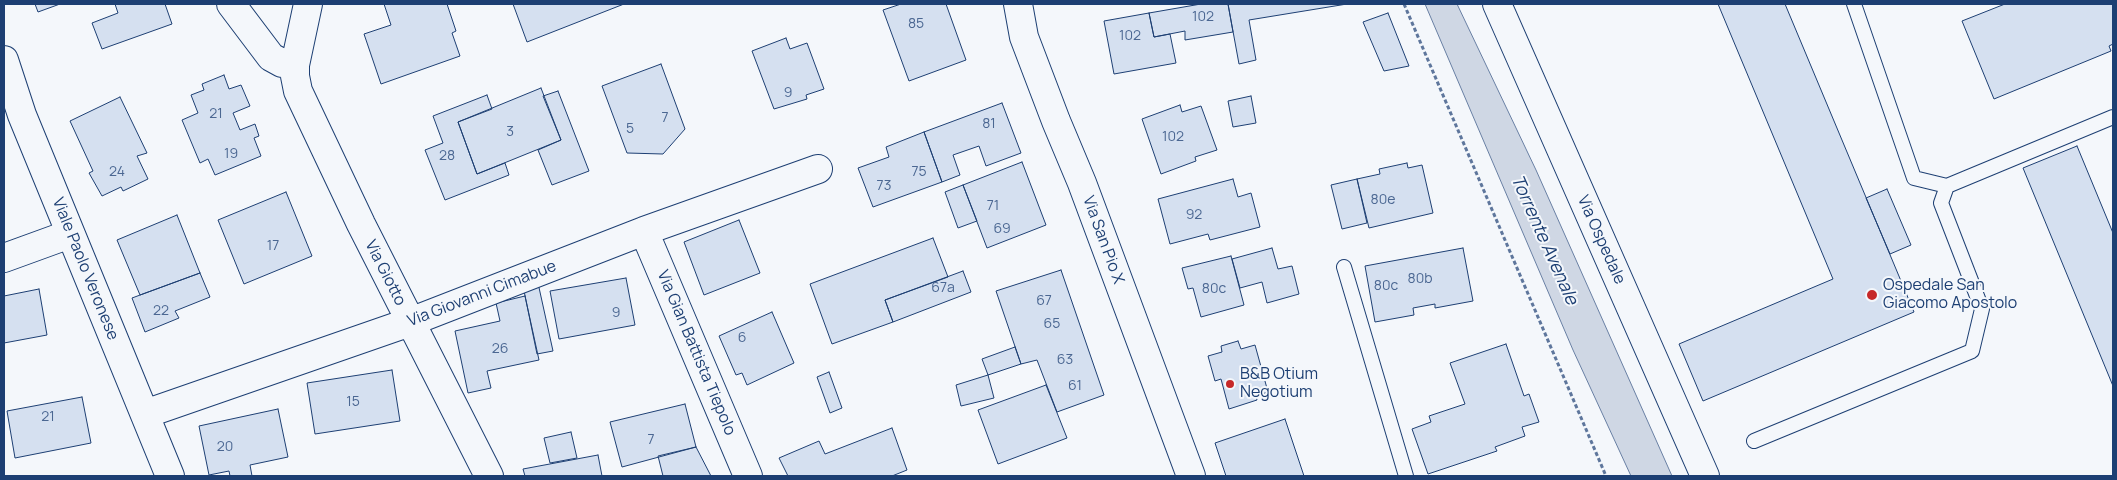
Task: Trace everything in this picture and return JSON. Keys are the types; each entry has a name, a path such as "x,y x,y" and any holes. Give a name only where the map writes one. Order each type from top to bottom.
{"street":[{"path":"231,4 271,57 282,63 296,65"},
{"name":"Via Giotto","path":"308,4 296,65 296,82 300,96 410,322 489,476"},
{"path":"1001,4 1024,36"},
{"name":"Via San Pio X","path":"1018,4 1024,36 1082,183 1191,476"},
{"name":"Via Ospedale","path":"1497,4 1705,476"},
{"name":"Viale Paolo Veronese","path":"4,60 22,115 170,476"},
{"name":"Via Giovanni Cimabue","path":"145,414 410,322 644,231 818,169"},
{"name":"Via Gian Battista Tiepolo","path":"644,231 748,476"},
{"path":"4,258 70,234"}],"lane":[{"path":"1854,4 1914,178 1947,186 2113,117"},
{"path":"1754,441 1972,351 1982,309 1941,203 1947,186"},
{"path":"1344,267 1406,476"}],"path":[{"path":"1404,4 1606,476"}],"water":[{"name":"Torrente Avenale","path":"1425,4 1457,4 1536,170 1672,476 1631,476 1573,350"}],"building":[{"path":"35,4 60,4 38,12"},
{"path":"115,4 165,4 172,24 102,49 92,23 118,13"},
{"path":"384,4 447,4 456,31 452,33 460,56 381,84 364,34 391,25"},
{"path":"513,4 624,4 527,42"},
{"path":"901,4 946,4 966,60 909,81 883,10"},
{"path":"1201,4 1228,4 1233,32 1185,40 1185,31 1154,37 1149,13"},
{"path":"1228,4 1347,4 1249,20 1256,60 1239,64"},
{"path":"1718,4 1785,4 1914,312 1703,401 1679,344 1833,279"},
{"path":"2005,4 2113,4 2113,44 2109,46 2111,51 1994,99 1962,21"},
{"path":"1149,13 1154,37 1170,34 1176,63 1114,74 1104,21"},
{"path":"1388,13 1409,66 1384,71 1363,22"},
{"path":"786,38 790,49 807,43 824,89 806,95 807,99 774,109 752,51"},
{"path":"661,64 685,129 663,154 627,153 602,86"},
{"path":"224,75 229,89 241,85 250,106 233,113 240,130 255,124 259,136 254,138 261,156 215,175 208,159 200,163 182,120 198,113 191,95 204,90 202,84"},
{"path":"541,88 561,140 477,174 458,122"},
{"path":"558,91 589,171 552,185 538,150 561,140 543,96"},
{"path":"487,95 492,109 458,122 477,174 505,163 509,175 445,200 425,150 443,143 433,116"},
{"path":"1251,96 1256,123 1233,127 1228,101"},
{"path":"120,97 147,153 137,156 148,179 123,191 121,187 102,196 89,173 93,171 70,121"},
{"path":"1002,103 1021,153 986,166 979,146 953,155 960,175 942,182 924,132"},
{"path":"1180,105 1182,112 1201,106 1217,150 1195,157 1196,161 1161,174 1142,119"},
{"path":"924,132 942,182 873,207 858,168 889,157 886,147"},
{"path":"2077,146 2113,233 2113,386 2023,168"},
{"path":"1022,162 1046,225 987,248 963,185"},
{"path":"1407,163 1408,168 1422,165 1433,213 1369,228 1357,179 1380,174 1379,169"},
{"path":"1233,179 1238,197 1251,193 1260,227 1210,240 1208,234 1170,244 1158,199"},
{"path":"1357,179 1367,223 1342,229 1331,185"},
{"path":"963,185 977,221 958,228 945,192"},
{"path":"1887,189 1911,245 1890,254 1866,198"},
{"path":"286,192 312,256 244,284 218,220"},
{"path":"177,215 200,273 140,295 117,240"},
{"path":"739,220 760,273 704,295 684,242"},
{"path":"933,238 948,277 885,300 893,322 832,344 810,284"},
{"path":"1272,248 1278,269 1292,266 1299,294 1267,303 1262,282 1240,288 1232,259"},
{"path":"1463,248 1473,301 1435,308 1435,304 1413,308 1414,315 1375,322 1365,266"},
{"path":"1231,256 1244,305 1201,317 1193,288 1188,289 1182,268"},
{"path":"1061,270 1104,395 1057,412 1037,360 1021,364 996,291"},
{"path":"963,271 971,292 893,322 885,300"},
{"path":"200,273 210,297 175,311 179,318 145,332 132,298"},
{"path":"626,278 635,325 559,339 550,291"},
{"path":"538,283 553,351 537,354 523,286"},
{"path":"39,289 47,335 4,343 4,296"},
{"path":"525,296 539,360 487,371 491,388 468,393 455,331 500,321 496,303"},
{"path":"772,312 794,363 747,385 742,373 736,375 719,336"},
{"path":"1238,341 1241,349 1255,345 1268,392 1256,396 1257,400 1229,409 1221,379 1215,381 1208,356 1222,352 1221,346"},
{"path":"1506,344 1524,396 1529,394 1539,422 1522,427 1525,436 1495,447 1497,451 1428,474 1412,429 1431,422 1429,416 1465,404 1450,363"},
{"path":"1015,347 1021,364 988,375 982,359"},
{"path":"392,370 400,421 315,434 307,383"},
{"path":"829,372 842,408 830,413 817,377"},
{"path":"988,375 994,398 961,406 956,385"},
{"path":"1046,385 1067,438 998,464 978,410"},
{"path":"82,397 91,443 15,458 7,411"},
{"path":"685,404 696,447 622,467 610,422"},
{"path":"278,409 288,457 250,465 252,476 230,476 229,471 209,475 199,426"},
{"path":"1285,419 1304,476 1226,476 1215,443"},
{"path":"892,428 907,470 892,476 788,476 779,458 819,441 825,454"},
{"path":"571,432 577,458 550,463 544,438"},
{"path":"696,447 711,476 663,476 658,456"},
{"path":"598,455 602,476 525,476 523,469"}],"place":[{"name":"Ospedale San Giacomo Apostolo","path":"1872,295"},
{"name":"B&B Otium Negotium","path":"1230,384"}]}
